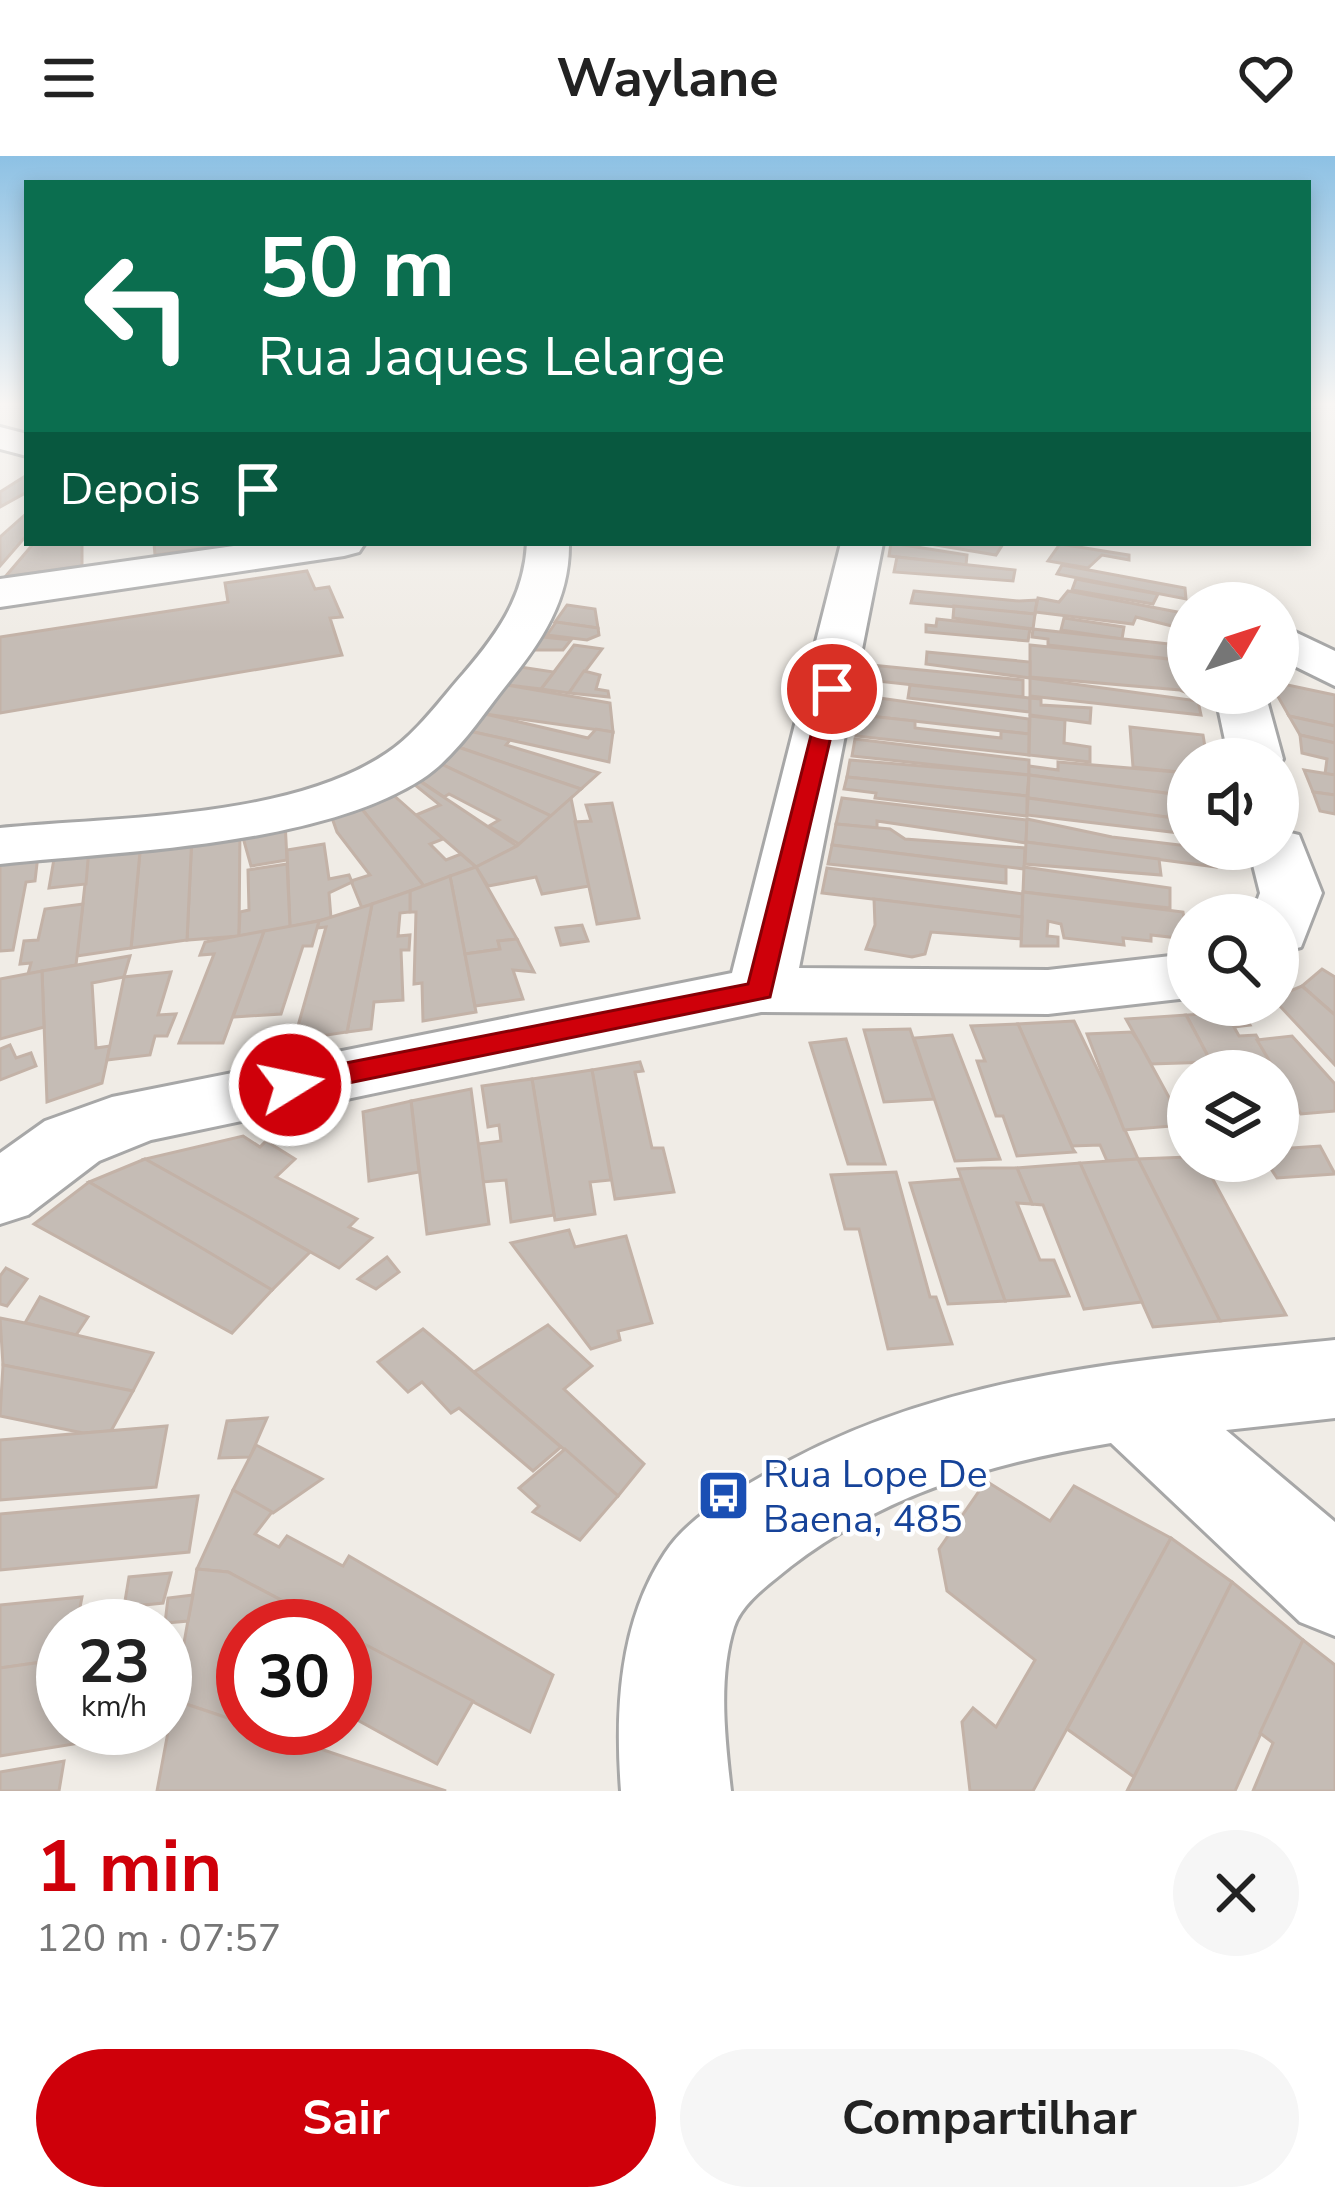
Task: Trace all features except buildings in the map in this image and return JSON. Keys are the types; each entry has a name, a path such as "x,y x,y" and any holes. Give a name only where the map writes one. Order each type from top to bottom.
{"street":[{"path":"0,593 323,546"},
{"path":"0,846 281,812 380,781 416,757 505,656 536,608 550,568 548,546"},
{"path":"760,991 861,546"},
{"path":"1299,650 1335,670"},
{"path":"0,1194 73,1141 138,1116 760,991 1048,992 1167,978"},
{"path":"676,1791 668,1722 676,1669 699,1589 733,1553 801,1502 890,1454 985,1422 1335,1379"},
{"path":"1130,1403 1335,1587"}],"place":[{"name":"Rua Lope De Baena, 485","path":"724,1496"}],"route":[{"path":"290,1085 760,991 832,689"}]}
